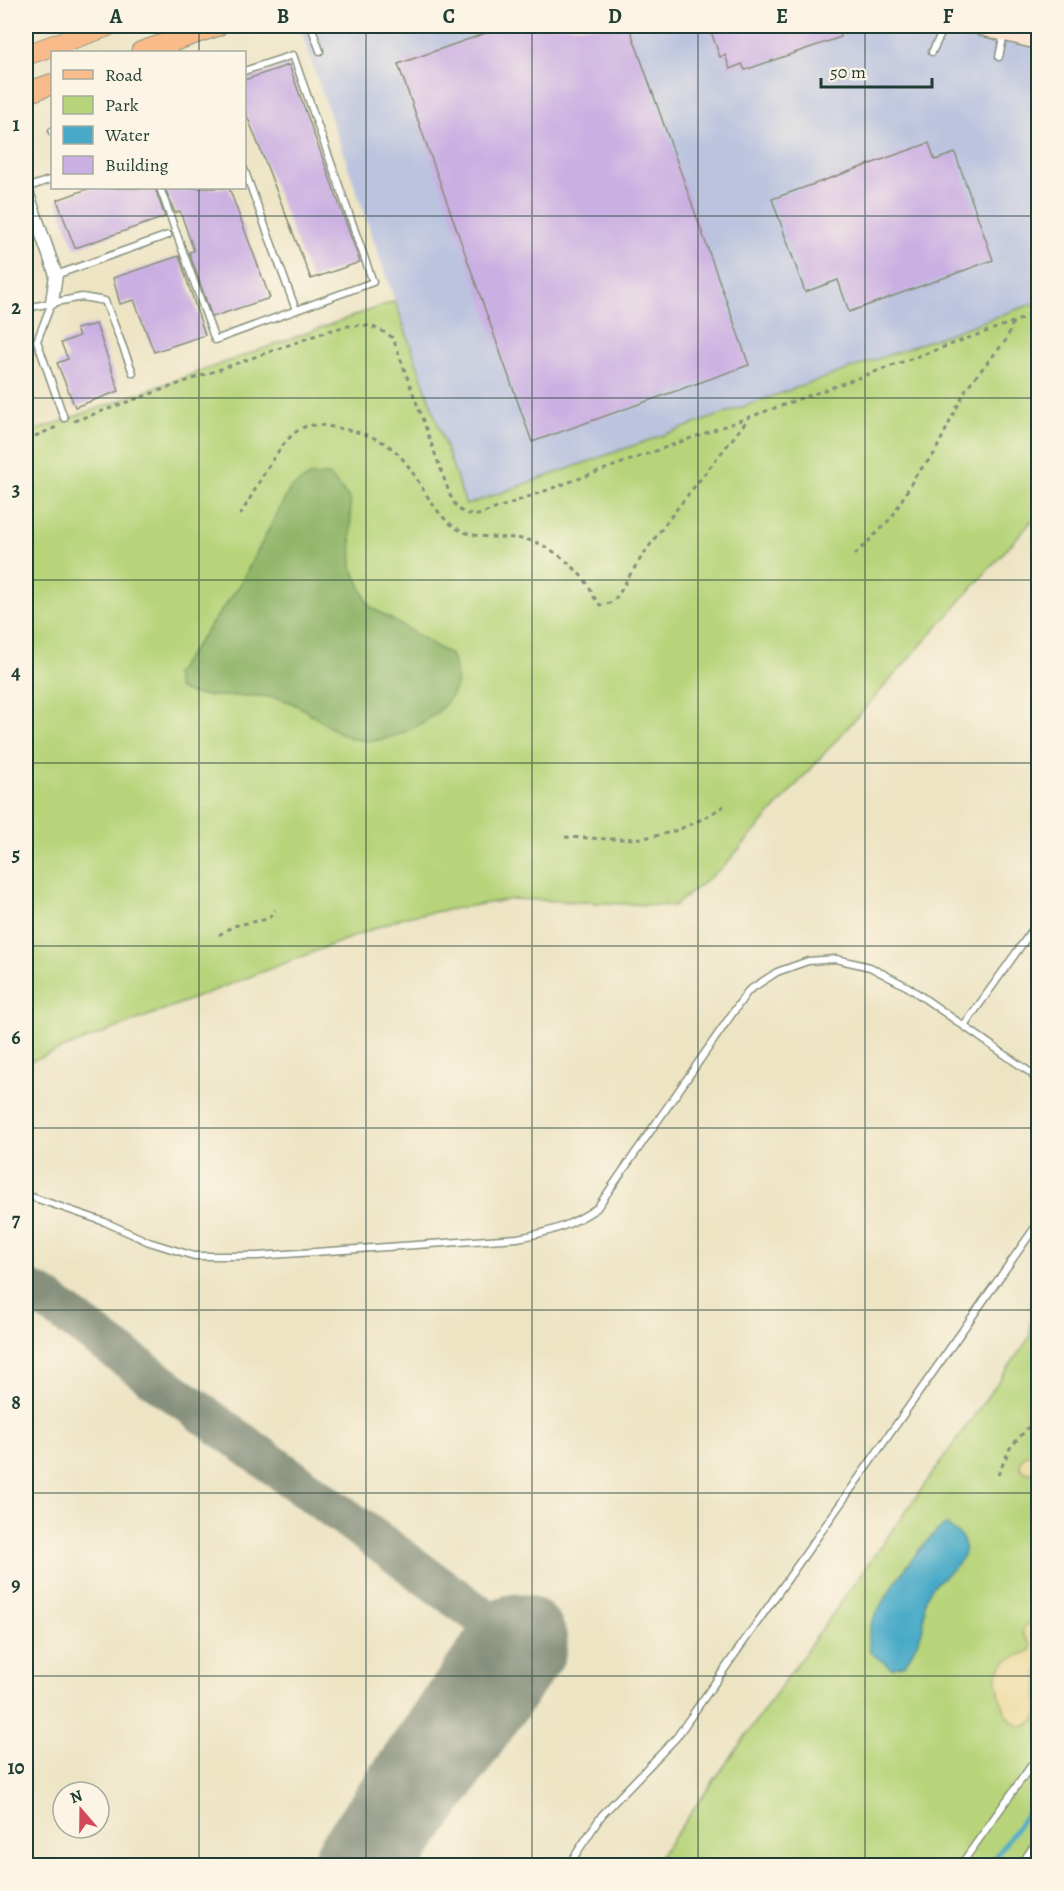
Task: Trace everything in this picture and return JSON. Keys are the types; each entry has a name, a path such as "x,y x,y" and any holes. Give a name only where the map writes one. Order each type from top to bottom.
{"main road":[{"path":"26,55 82,30 108,26"},
{"path":"144,51 217,26"},
{"path":"26,93 51,84"}],"street":[{"path":"981,26 1038,40"},
{"path":"26,189 56,275 52,302"}],"lane":[{"path":"311,26 320,51"},
{"path":"932,52 945,26"},
{"path":"999,57 1004,32"},
{"path":"160,189 215,340 373,282 293,55 246,69"},
{"path":"246,174 296,310"},
{"path":"26,189 51,179"},
{"path":"56,275 168,235"},
{"path":"26,308 82,297 105,300 133,373"},
{"path":"52,302 37,341 64,417"},
{"path":"964,1026 1038,922"},
{"path":"26,1195 194,1256 268,1256 517,1239 546,1234 577,1222 597,1208 748,992 777,972 807,961 827,960 870,967 908,987 1031,1073 1038,1084"},
{"path":"568,1866 602,1815 676,1738 1038,1223"},
{"path":"960,1866 1038,1756"},
{"path":"1020,1866 1038,1840"}],"path":[{"path":"26,440 325,332 351,324 365,323 380,328 393,338 450,495 458,509 466,515 494,510 1038,313"},
{"path":"855,555 892,517 916,475 934,454 967,387 1008,339 1014,322"},
{"path":"240,515 258,489 276,453 292,434 306,426 318,425 348,430 374,438 399,455 445,518 457,528 486,536 525,539 543,546 575,570 600,605 607,605 614,600 638,562 750,417"},
{"path":"565,837 647,839 673,833 701,820 723,806"},
{"path":"219,935 233,926 268,919 274,910"},
{"path":"998,1475 1010,1448 1038,1416"}],"shaded area":[{"path":"299,26 1038,26 1038,302 466,505"}],"green space":[{"path":"395,301 466,505 1038,302 1038,514 724,866 674,906 513,899 404,917 26,1063 26,434"},
{"path":"329,475 350,499 352,567 369,606 452,656 457,679 453,692 445,704 433,715 403,733 372,741 359,740 339,733 296,705 274,697 189,693 178,688 175,674 239,586 290,489 309,476"},
{"path":"1038,1236 1038,1865 653,1866 1030,1337 1035,1240"}],"sand":[{"path":"1029,1455 1035,1458 1038,1464 1035,1470 1029,1473 1023,1470 1020,1464 1023,1458"},
{"path":"1038,1616 1038,1716 1029,1724 1020,1726 1007,1715 999,1694 997,1674 1006,1661 1030,1651 1031,1646 1023,1634 1023,1628"}],"water":[{"path":"947,1525 963,1538 965,1547 963,1555 927,1595 922,1631 905,1664 891,1668 870,1652 868,1638 871,1624 893,1585 917,1553 929,1539"}],"building":[{"path":"506,26 629,26 749,365 532,442 398,64"},
{"path":"709,26 837,26 841,37 745,70 742,64 730,69 725,55 720,57"},
{"path":"289,65 360,262 311,279 246,113 246,79"},
{"path":"929,143 935,160 955,153 993,260 849,312 838,280 805,292 772,199"},
{"path":"87,189 155,189 165,217 75,248 57,200"},
{"path":"165,189 229,189 270,298 212,317 189,252 194,251 180,211 175,213"},
{"path":"179,256 205,335 154,352 134,300 120,304 113,278"},
{"path":"96,324 119,391 75,407 57,363 68,359 61,343 79,336 76,329"}],"waterway":[{"path":"989,1866 1038,1798"}],"taxiway":[{"path":"26,1289 41,1296 518,1643"}],"runway":[{"path":"362,1866 518,1643"}]}
